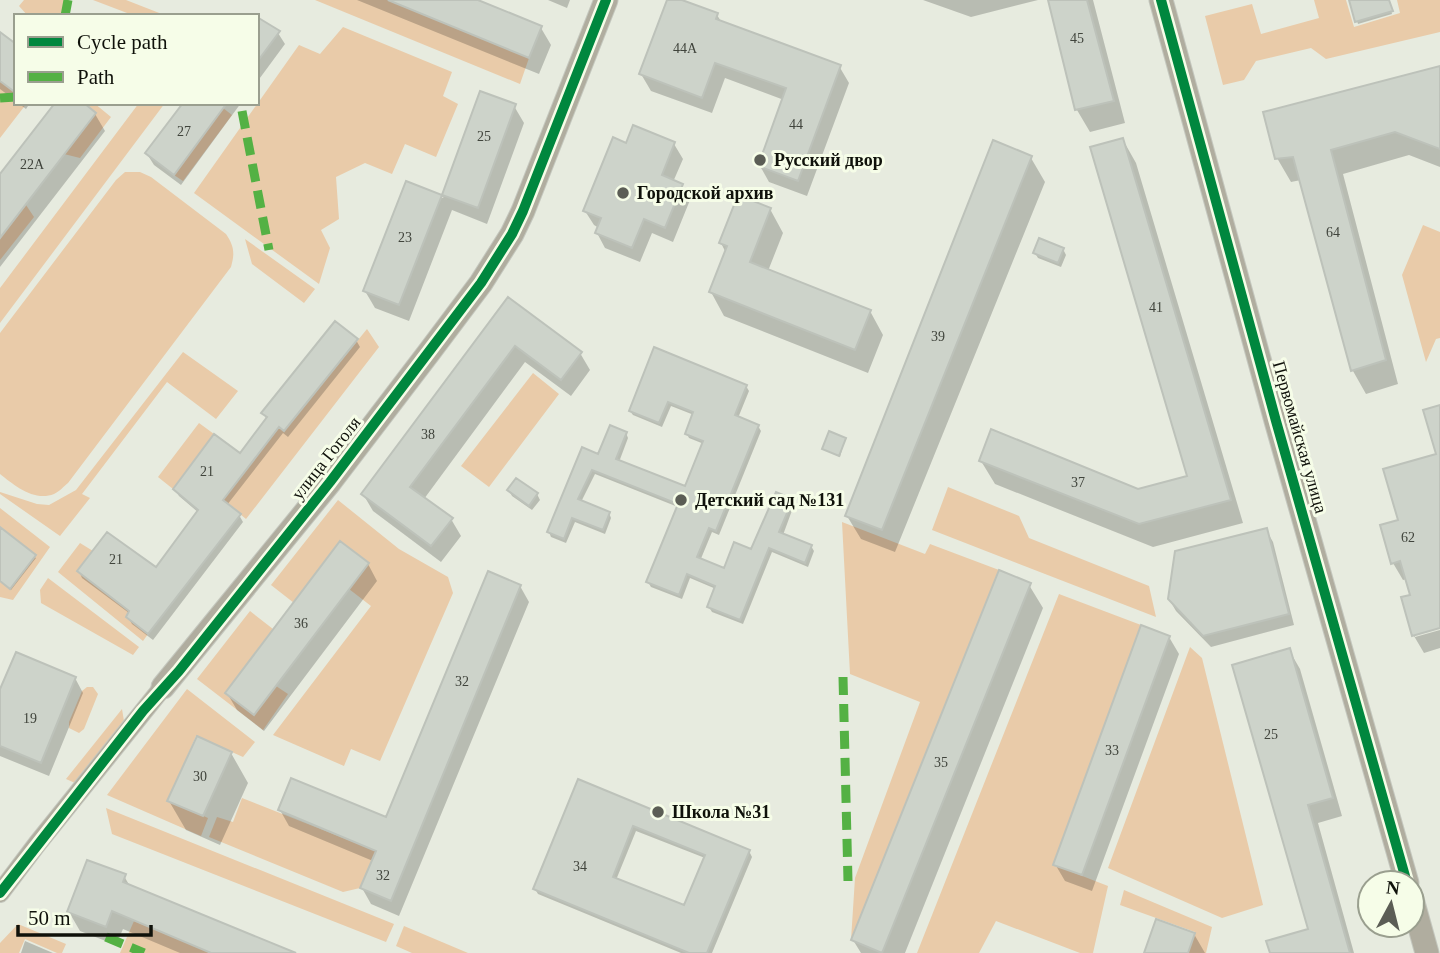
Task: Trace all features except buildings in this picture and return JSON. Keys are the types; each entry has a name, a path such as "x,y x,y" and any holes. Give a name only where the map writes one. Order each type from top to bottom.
{"street":[{"name":"улица Гоголя","path":"0,893 330,482 481,283 523,211 606,0"},
{"name":"Первомайская улица","path":"1161,0 1276,421 1403,869"}],"shaded area":[{"path":"24,0 66,0 63,14 26,14 19,6"},
{"path":"93,0 126,0 162,14 130,14"},
{"path":"315,0 387,0 529,58 520,84"},
{"path":"1314,0 1346,0 1354,27 1400,13 1397,0 1440,0 1440,32 1326,59 1311,48 1256,61 1244,80 1223,85 1205,16 1252,4 1261,34 1319,18"},
{"path":"343,27 452,72 443,96 458,104 436,157 405,144 392,174 365,163 336,177 339,219 321,230 330,248 319,284 194,193 299,45 320,54"},
{"path":"0,81 14,92 14,105 25,105 0,138"},
{"path":"86,105 96,105 111,117 80,158 64,154 96,113"},
{"path":"137,105 164,105 0,323 0,288"},
{"path":"223,108 232,115 183,181 174,175"},
{"path":"125,172 140,172 151,177 226,234 233,250 231,267 68,483 54,494 39,496 18,487 0,474 0,333 116,180"},
{"path":"26,205 34,217 0,260 0,238"},
{"path":"1423,225 1440,232 1440,338 1436,339 1426,362 1402,275"},
{"path":"245,239 315,289 304,303 252,264"},
{"path":"367,329 379,347 246,519 223,500 279,427 284,431"},
{"path":"183,352 238,391 216,419 167,382 82,494 90,498 60,536 0,494 49,505 76,490"},
{"path":"533,373 559,394 489,487 461,466"},
{"path":"199,423 214,434 173,489 158,477"},
{"path":"948,487 1019,516 1029,538 1149,586 1156,617 932,530"},
{"path":"338,500 399,549 448,577 453,593 380,761 351,749 344,766 273,735 371,606 349,589 369,563 294,603 271,585"},
{"path":"0,508 50,547 13,600 0,597 0,581 10,588 36,555 0,527"},
{"path":"842,522 925,554 930,544 999,570 851,940 855,878 920,702 850,674"},
{"path":"80,543 93,551 77,571 129,611 126,617 148,634 143,641 58,572"},
{"path":"48,578 139,647 133,655 41,603 40,590"},
{"path":"1059,594 1141,625 1054,865 1108,886 1093,953 1080,953 996,921 979,953 917,953"},
{"path":"250,611 273,629 225,693 254,715 276,686 288,694 263,730 197,679"},
{"path":"1190,647 1202,658 1263,905 1222,918 1108,868"},
{"path":"93,687 98,694 84,729 79,733 69,728 69,722 82,691"},
{"path":"187,689 255,742 243,757 196,736 168,800 208,818 201,836 107,795"},
{"path":"122,709 124,721 75,783 66,779"},
{"path":"242,798 376,851 360,888 343,892 209,837 217,817 233,822"},
{"path":"106,808 394,924 386,942 112,834"},
{"path":"1124,890 1212,927 1206,953 1188,953 1195,932 1120,905"},
{"path":"134,921 211,953 120,953"},
{"path":"18,924 66,944 62,953 25,939 19,953 0,953 0,943"},
{"path":"404,926 468,953 412,953 396,946"}],"marked path":[{"path":"65,14 68,0"},
{"path":"0,98 14,97"},
{"path":"242,111 269,250"},
{"path":"843,677 848,881"},
{"path":"106,937 144,953"}],"cycle path":[{"path":"0,893 143,711 179,671 330,482 481,283 523,211 606,0"},
{"path":"1161,0 1276,421 1403,869"}],"place":[{"name":"Русский двор","path":"760,160"},
{"name":"Городской архив","path":"623,193"},
{"name":"Детский сад №131","path":"681,500"},
{"name":"Школа №31","path":"658,812"}]}
